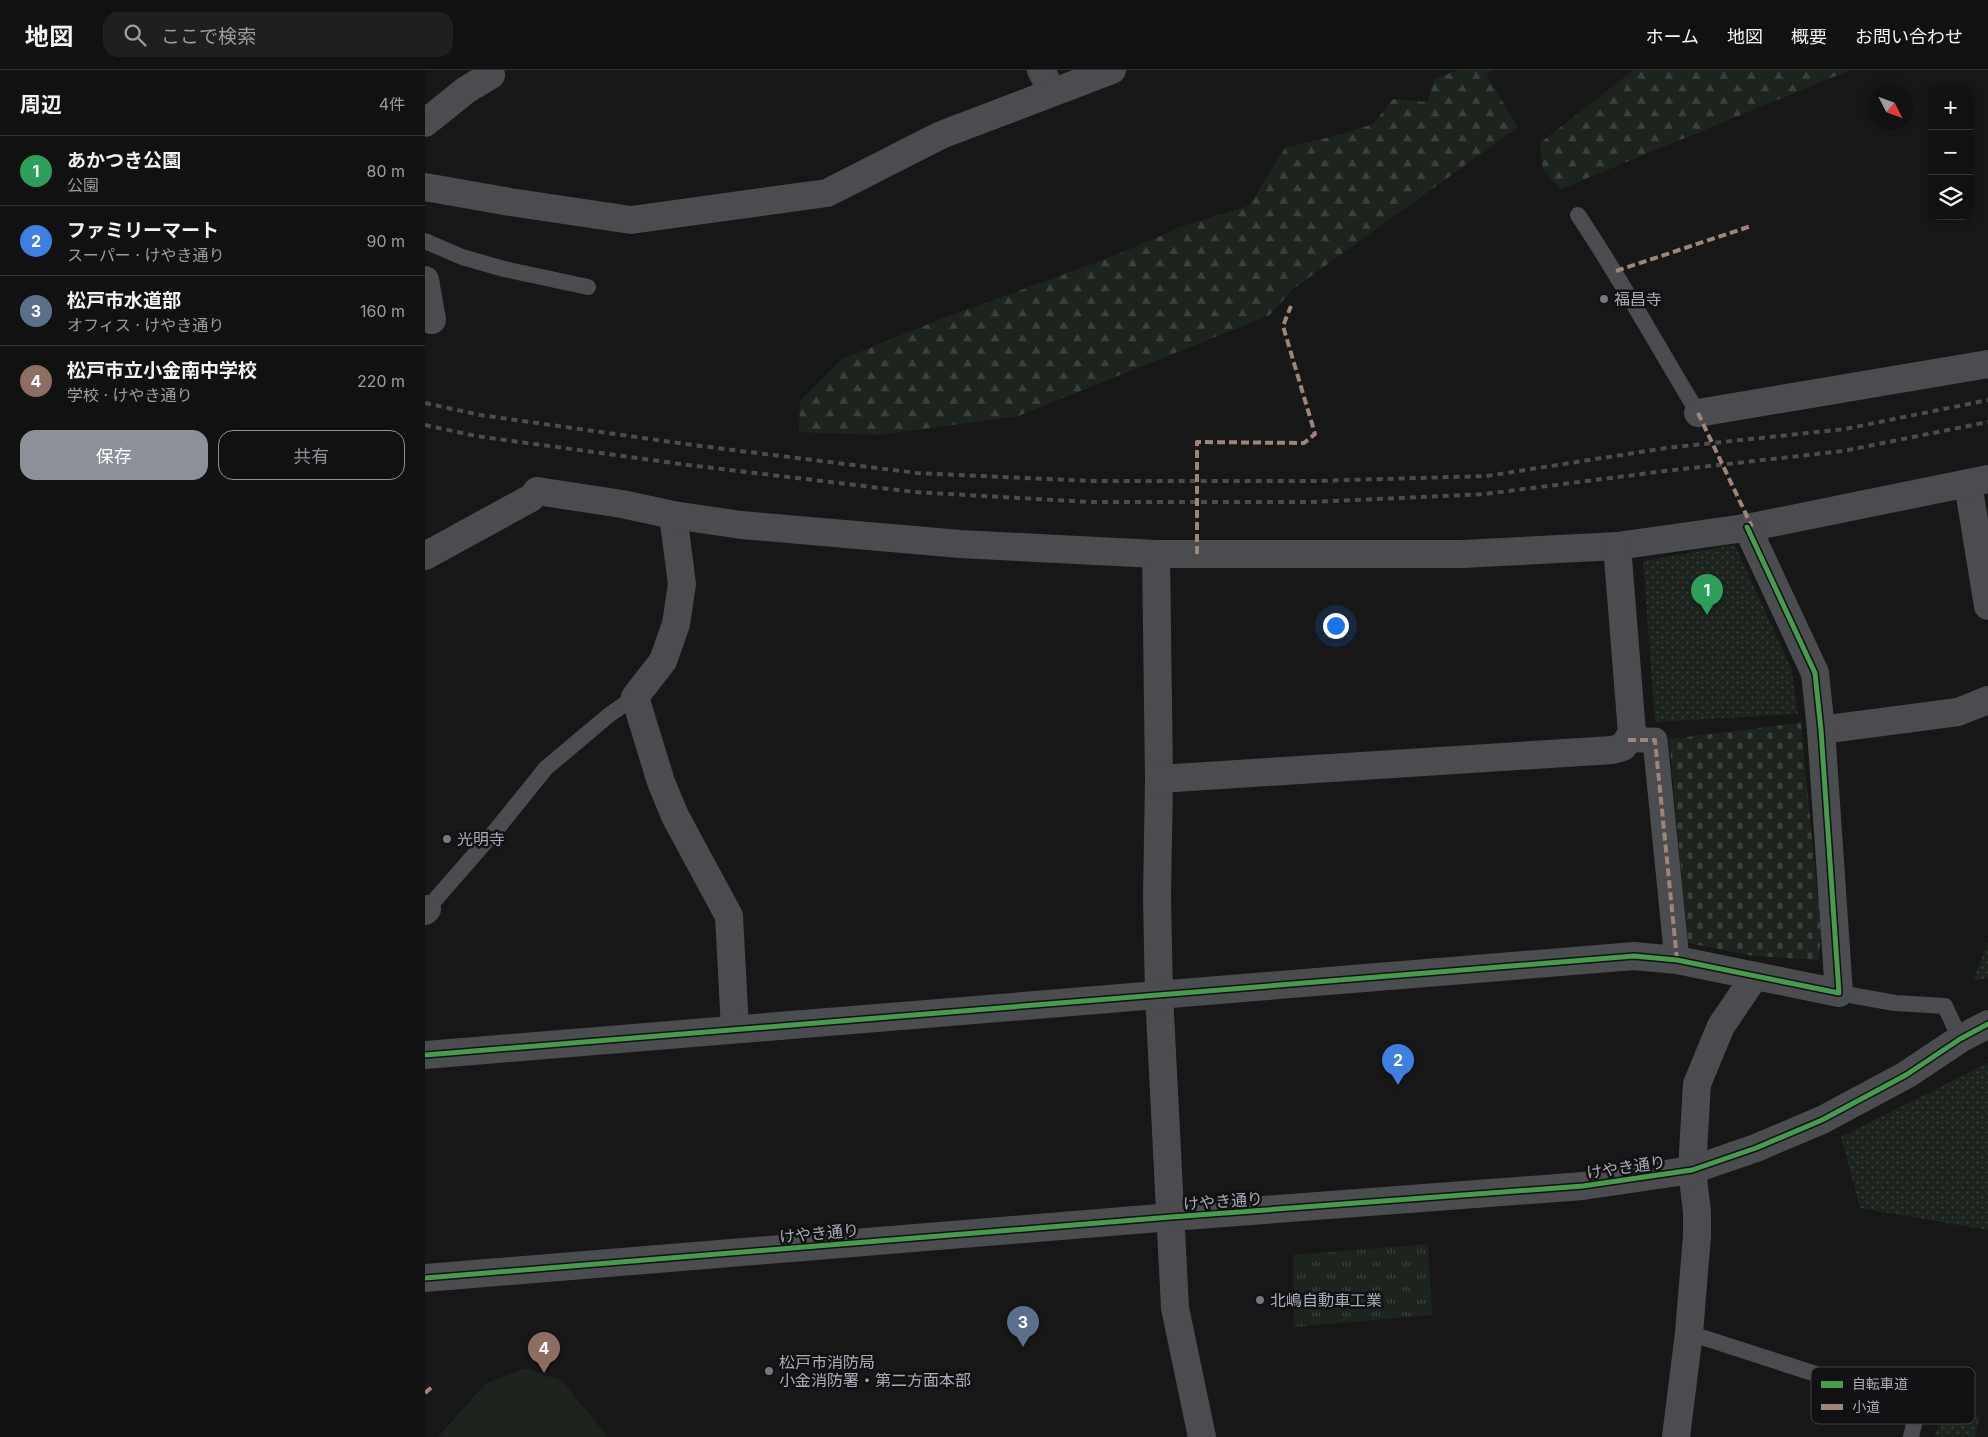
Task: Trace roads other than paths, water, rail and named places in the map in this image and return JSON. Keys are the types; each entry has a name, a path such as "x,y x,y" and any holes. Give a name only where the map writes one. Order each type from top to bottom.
{"street":[{"path":"425,187 631,220 827,193 1046,81 1112,70"},
{"path":"425,123 466,90 493,72"},
{"path":"425,280 432,320"},
{"path":"1698,413 1988,364"},
{"path":"425,556 531,498 537,491 741,525 960,544 1156,554 1463,554 1617,546 1747,527 1978,482 1988,606"},
{"path":"673,515 682,584 676,624 663,661 635,697 661,782 675,816 729,916 735,1029"},
{"path":"425,1054 1634,956 1677,960 1839,993 1821,730 1815,673 1747,527"},
{"path":"1159,779 1612,750 1623,746 1629,740 1632,733 1617,546"},
{"path":"1156,554 1159,994 1175,1308 1202,1437"},
{"path":"1821,730 1958,712 1988,700"},
{"path":"1629,740 1655,740 1677,960"},
{"path":"1676,1437 1689,1333 1697,1212 1692,1170 1697,1084 1721,1026 1755,976"},
{"name":"けやき通り","path":"425,1278 1171,1217 1583,1186 1692,1170 1756,1148 1822,1120 1906,1075 1960,1038 1988,1024"}],"lane":[{"path":"1578,215 1616,271 1698,413"},
{"path":"425,241 462,257 504,269 588,288"},
{"path":"426,910 496,830 546,768 609,715 635,697"},
{"path":"1839,993 1895,1003 1945,1006 1960,1038"},
{"path":"1689,1333 1811,1372"},
{"path":"1911,1437 1914,1424"}],"railway":[{"path":"425,403 480,415 693,445 917,473 1093,481 1315,481 1487,476 1666,448 1845,429 1988,400"},
{"path":"425,425 476,436 688,465 914,492 1089,502 1311,502 1485,494 1843,451 1988,422"}],"place":[{"name":"福昌寺","path":"1604,299"},
{"name":"あかつき公園","path":"1707,615"},
{"name":"光明寺","path":"447,839"},
{"name":"ファミリーマート","path":"1398,1085"},
{"name":"北嶋自動車工業","path":"1260,1300"},
{"name":"松戸市水道部","path":"1023,1347"},
{"name":"松戸市消防局 小金消防署・第二方面本部","path":"769,1371"},
{"name":"松戸市立小金南中学校","path":"544,1373"}]}
